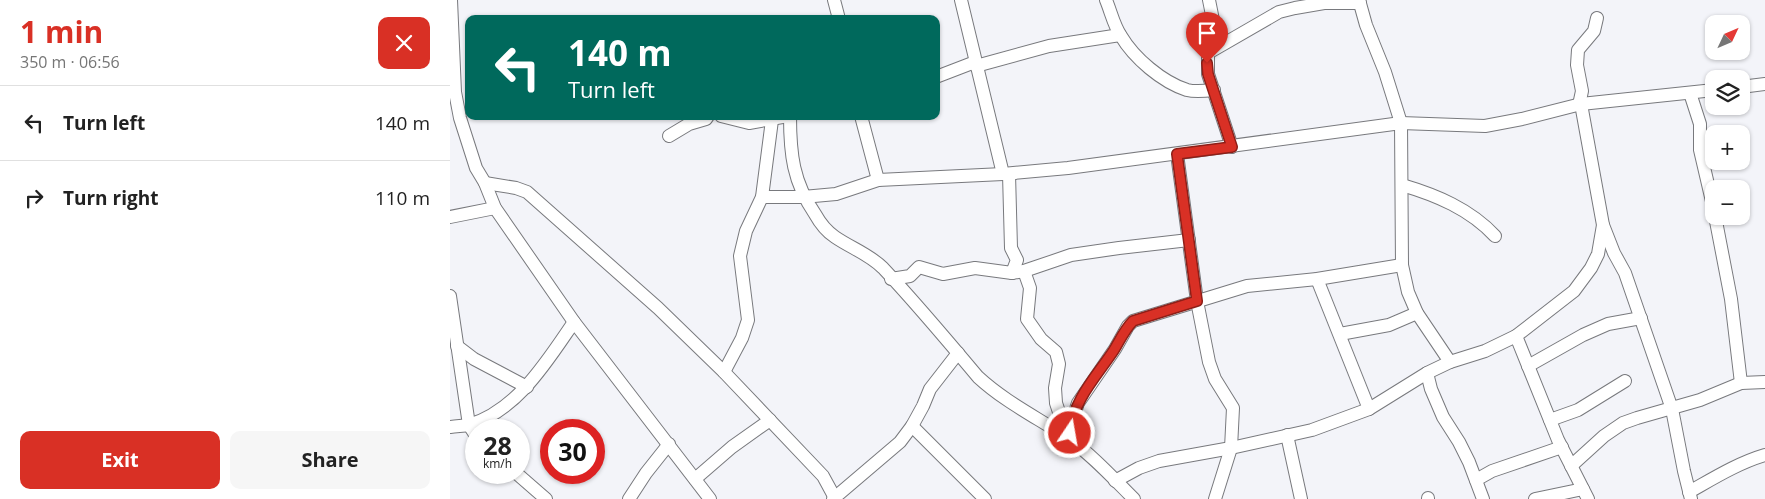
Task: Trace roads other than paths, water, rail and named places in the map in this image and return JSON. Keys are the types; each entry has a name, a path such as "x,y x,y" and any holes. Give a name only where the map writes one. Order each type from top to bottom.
{"street":[{"path":"451,0 455,118 495,208 574,322 710,499"},
{"path":"834,0 837,15"},
{"path":"960,0 975,64 1006,174 1011,248 1018,272 1030,288 1027,319 1041,339 1056,352 1058,364 1054,388 1056,403 1064,427 1070,436 1134,499"},
{"path":"1106,0 1120,35 1144,65 1187,90 1214,90"},
{"path":"1209,0 1216,35 1208,53 1208,74 1232,147"},
{"path":"1208,53 1279,12 1324,3 1359,1 1401,123 1402,265 1408,292 1417,313 1450,362"},
{"path":"1597,18 1594,31 1578,50 1577,65 1582,91 1580,105 1603,225 1614,253 1625,272 1672,409 1690,496 1724,472 1752,459 1765,456"},
{"path":"940,76 975,64 1049,46 1120,35"},
{"path":"1750,86 1765,84"},
{"path":"762,197 804,197 836,194 878,180 1006,174 1075,167 1401,123 1485,126 1580,105 1705,91"},
{"path":"1690,93 1700,124 1700,150 1707,180"},
{"path":"668,136 689,124 703,120"},
{"path":"724,372 742,338 748,320 740,256 746,231 762,197 772,120 750,123 738,120"},
{"path":"789,120 790,147 796,176 804,197 824,228 834,237 861,251 882,267 978,377 992,390 1070,436"},
{"path":"862,120 878,180"},
{"path":"1177,154 1197,301 1209,362 1215,379 1233,408 1231,448 1214,499"},
{"path":"485,183 516,188 527,192 658,308 770,420 827,482 834,498 900,442 912,426 930,389 958,353"},
{"path":"1402,185 1440,198 1476,218 1495,236"},
{"path":"450,217 495,208"},
{"path":"1115,481 1139,468 1159,461 1231,448 1312,430 1369,409 1426,373 1450,362 1485,351 1516,336 1574,291 1591,268 1598,254 1603,225"},
{"path":"1717,225 1731,299 1740,383"},
{"path":"891,279 910,276 919,267 943,274 975,268 1018,272 1071,255 1189,240"},
{"path":"1070,436 1072,421 1078,403 1133,321 1247,286 1317,279 1402,265"},
{"path":"1317,279 1369,409"},
{"path":"450,296 452,328 470,419"},
{"path":"1340,334 1389,325 1417,313"},
{"path":"1528,366 1608,324 1642,318"},
{"path":"487,419 532,381 574,322"},
{"path":"1516,336 1550,420 1585,494 1535,499"},
{"path":"457,346 474,359 526,386"},
{"path":"1426,373 1430,389 1443,417 1460,442 1483,499"},
{"path":"1550,420 1578,410 1625,381"},
{"path":"1571,466 1615,428 1637,418 1700,400 1740,383 1765,382"},
{"path":"695,479 732,447 770,420"},
{"path":"912,426 985,499"},
{"path":"450,427 465,429"},
{"path":"1287,435 1301,499"},
{"path":"629,499 646,473 669,444"},
{"path":"1476,480 1492,471 1562,447"},
{"path":"827,482 849,484"},
{"path":"527,484 542,498"}]}
